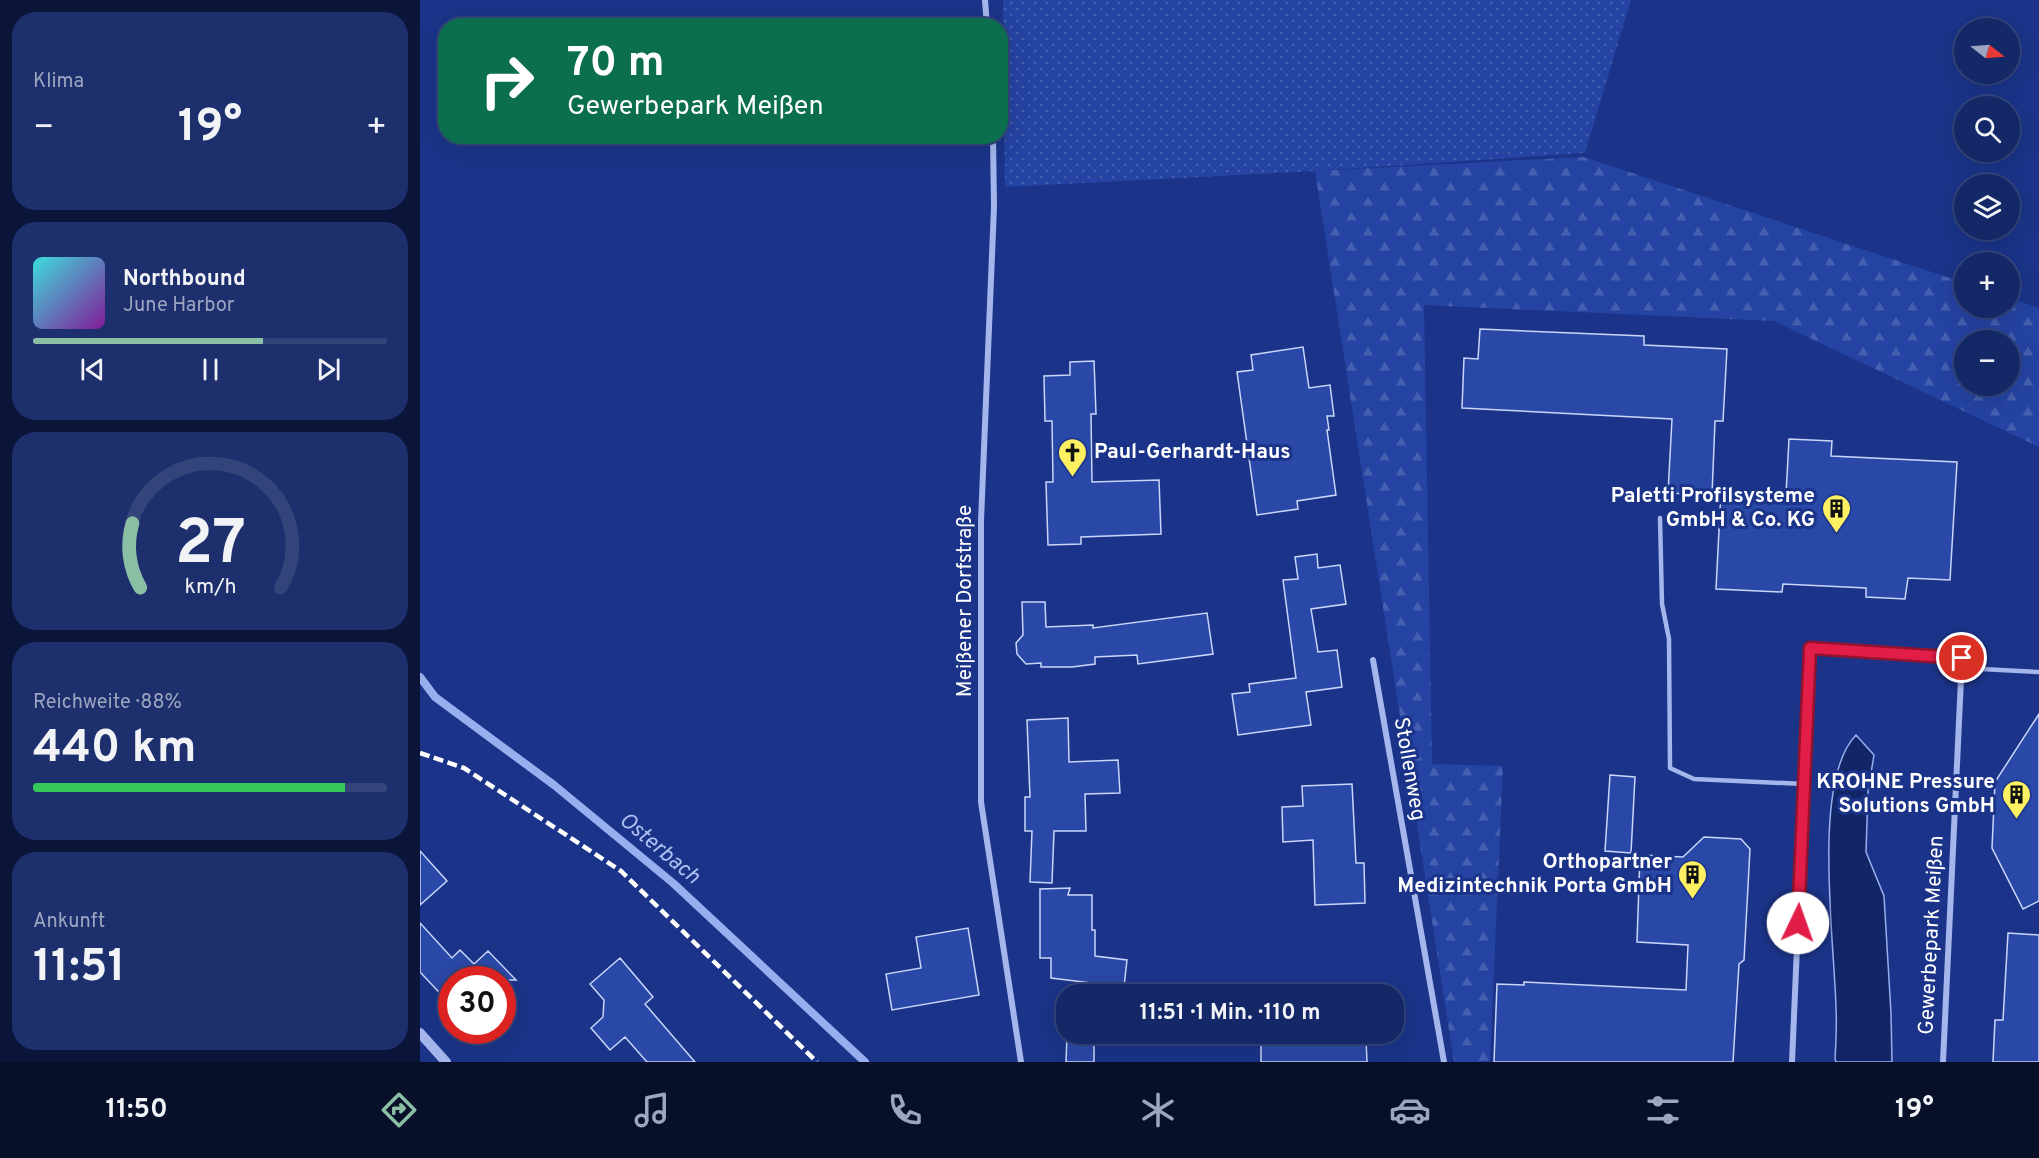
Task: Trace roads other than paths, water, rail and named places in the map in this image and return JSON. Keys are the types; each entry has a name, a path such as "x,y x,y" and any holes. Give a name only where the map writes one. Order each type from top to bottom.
{"street":[{"path":"985,0 986,18"},
{"name":"Meißener Dorfstraße","path":"993,144 994,207 981,521 981,802 1021,1062"},
{"path":"1792,1062 1810,648 1962,658 1962,668"},
{"name":"Stollenweg","path":"1373,660 1444,1062"},
{"name":"Gewerbepark Meißen","path":"1942,1062 1962,668"},
{"path":"420,1033 446,1062"}],"lane":[{"path":"1660,518 1662,604 1669,639 1670,768 1694,779 1804,784"},
{"path":"1962,668 2039,672"}],"waterway":[{"name":"Osterbach","path":"420,677 435,697 554,785 673,883 865,1062"}],"railway":[{"path":"420,753 464,768 621,871 817,1062"}],"place":[{"name":"Paul-Gerhardt-Haus","path":"1073,478"},
{"name":"Paletti Profilsysteme GmbH & Co. KG","path":"1836,534"},
{"name":"KROHNE Pressure Solutions GmbH","path":"2016,820"},
{"name":"Orthopartner Medizintechnik Porta GmbH","path":"1693,900"}]}
